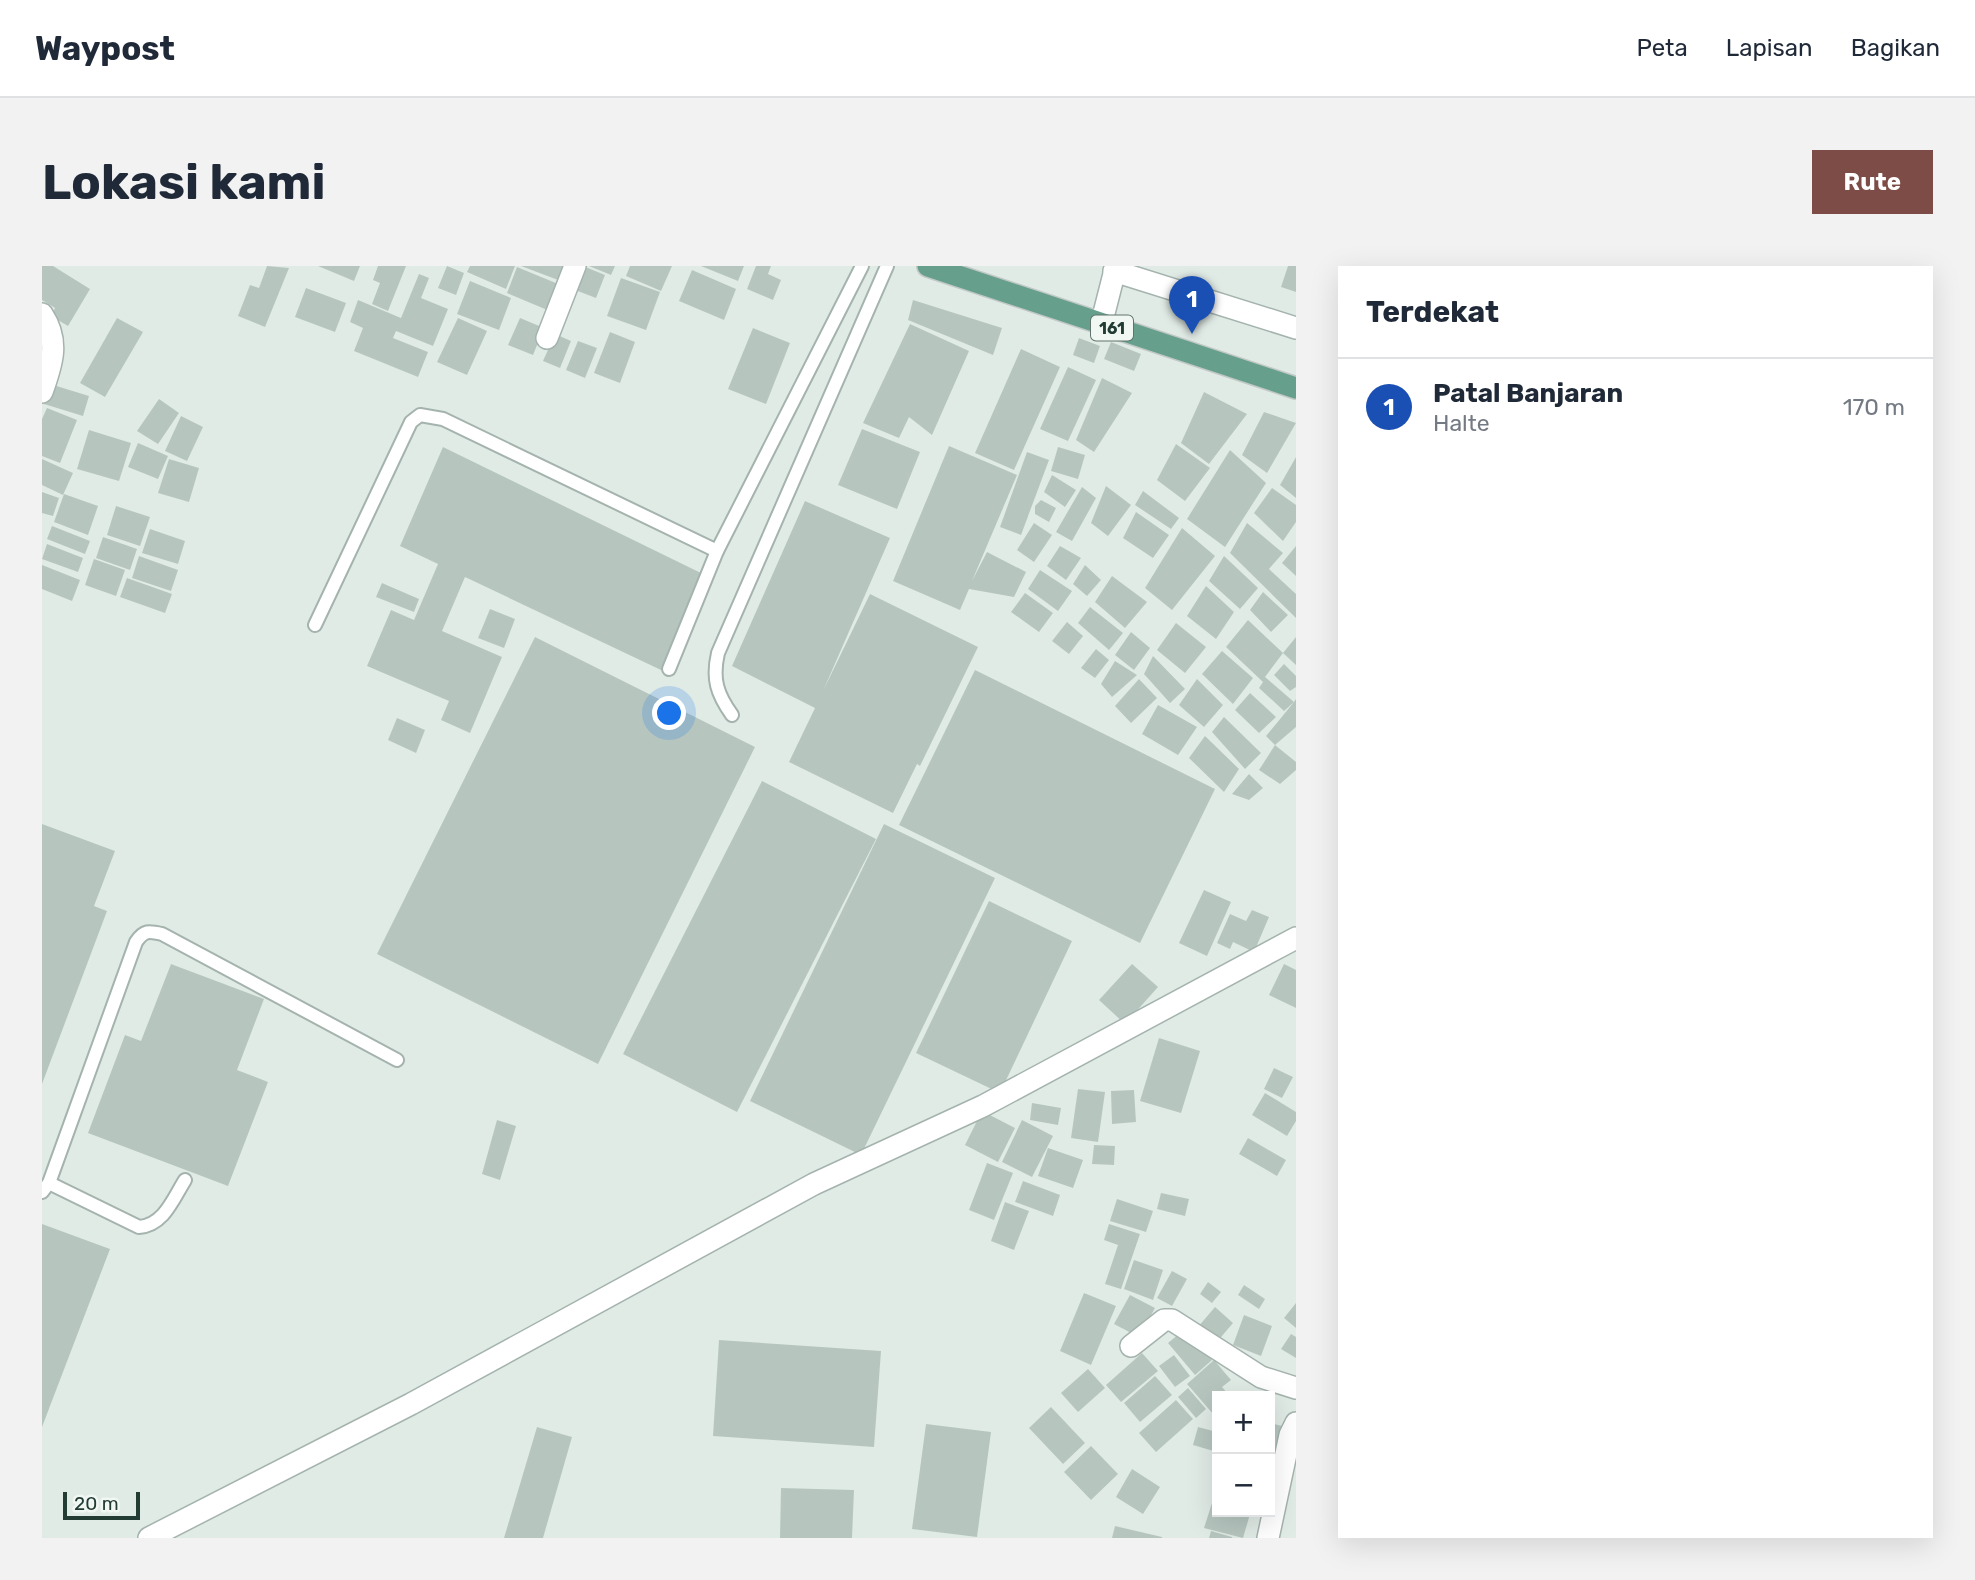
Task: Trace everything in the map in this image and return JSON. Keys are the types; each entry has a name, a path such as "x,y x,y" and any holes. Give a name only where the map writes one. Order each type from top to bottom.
{"main road":[{"name":"161","path":"928,266 1296,388"}],"street":[{"path":"547,338 575,266"},
{"path":"1101,325 1115,268 1159,275 1296,328"},
{"path":"42,314 53,338 54,356 42,392"},
{"path":"149,1538 411,1404 814,1184 983,1106 1296,938"},
{"path":"1130,1346 1164,1320 1172,1320 1261,1377 1296,1388"},
{"path":"1268,1538 1290,1435 1296,1423"}],"lane":[{"path":"669,669 717,551 862,266"},
{"path":"732,715 717,694 714,671 718,653 887,266"},
{"path":"315,625 411,422 420,415 443,419 717,551"},
{"path":"185,1180 161,1219 150,1226 139,1227 46,1188 141,934 148,931 162,934 397,1060"}],"building":[{"path":"42,266 53,266 90,289 68,326 51,316 55,308 42,300"},
{"path":"267,266 289,268 265,327 238,316 250,285 259,288"},
{"path":"318,266 360,266 354,281"},
{"path":"378,266 406,266 388,311 372,304 380,283 373,280"},
{"path":"447,266 464,273 456,295 438,288"},
{"path":"470,266 515,266 506,289 467,272"},
{"path":"521,266 572,266 566,283"},
{"path":"583,266 605,275 596,298 570,288"},
{"path":"589,266 615,266 611,275"},
{"path":"630,266 672,266 661,291 626,276"},
{"path":"701,266 744,266 738,281"},
{"path":"756,266 771,266 768,274 781,280 773,300 747,289"},
{"path":"1288,266 1296,266 1296,292 1281,287"},
{"path":"517,267 563,286 552,312 507,293"},
{"path":"692,270 736,289 724,320 679,301"},
{"path":"419,274 429,278 421,298 448,309 433,346 396,331 393,338 428,352 418,377 354,351 363,328 350,322 358,300 401,318"},
{"path":"621,278 660,292 646,330 607,316"},
{"path":"470,281 511,298 499,330 457,314"},
{"path":"306,288 346,303 335,332 295,317"},
{"path":"913,300 1002,328 993,355 908,320"},
{"path":"117,318 143,332 105,397 80,383"},
{"path":"458,318 487,331 467,375 437,362"},
{"path":"520,318 544,328 533,355 508,345"},
{"path":"910,324 969,351 932,435 909,417 899,438 863,423"},
{"path":"753,328 790,343 766,404 728,389"},
{"path":"610,332 635,342 620,383 594,373"},
{"path":"555,334 571,341 560,368 543,361"},
{"path":"1079,338 1100,346 1094,363 1073,355"},
{"path":"578,341 597,348 585,378 566,370"},
{"path":"1111,342 1141,354 1134,371 1104,359"},
{"path":"1021,349 1060,367 1014,470 975,453"},
{"path":"1068,367 1096,380 1068,441 1040,429"},
{"path":"1102,378 1132,393 1094,452 1076,440"},
{"path":"50,384 89,396 83,416 44,404"},
{"path":"1204,392 1247,414 1209,464 1181,443"},
{"path":"159,399 179,413 158,444 137,431"},
{"path":"47,408 77,420 60,463 42,456 42,419"},
{"path":"1264,412 1296,423 1267,473 1242,455"},
{"path":"181,416 203,427 187,461 165,451"},
{"path":"862,429 920,452 897,509 838,485"},
{"path":"89,430 131,443 119,481 77,469"},
{"path":"138,443 168,456 158,479 128,467"},
{"path":"1176,444 1210,468 1185,501 1157,480"},
{"path":"949,446 1017,475 972,581 987,552 1026,572 1014,597 969,589 960,610 893,581"},
{"path":"443,447 703,574 661,670 465,577 442,631 502,657 470,733 441,720 449,701 367,666 391,610 414,620 438,564 400,546"},
{"path":"1058,447 1085,455 1078,479 1051,471"},
{"path":"1230,450 1266,483 1225,547 1187,519"},
{"path":"1027,452 1049,460 1021,535 1000,527"},
{"path":"1296,457 1296,498 1280,485"},
{"path":"42,459 73,473 63,495 42,485"},
{"path":"169,459 199,468 189,502 158,493"},
{"path":"1052,475 1076,490 1065,507 1044,492"},
{"path":"1106,486 1131,505 1108,536 1091,523"},
{"path":"1082,487 1096,498 1072,541 1056,532"},
{"path":"1272,488 1296,505 1296,522 1283,541 1254,513"},
{"path":"1143,491 1179,518 1171,529 1135,505"},
{"path":"42,492 59,498 53,516 42,513"},
{"path":"64,494 98,506 88,535 54,522"},
{"path":"1041,500 1056,508 1049,522 1035,514 1035,506"},
{"path":"805,501 890,538 823,691 870,594 978,647 920,766 917,764 893,813 789,762 815,708 732,666"},
{"path":"116,506 150,517 140,546 107,535"},
{"path":"1136,512 1169,535 1153,558 1123,538"},
{"path":"1034,523 1052,535 1034,562 1017,550"},
{"path":"1247,523 1283,553 1269,569 1296,594 1296,618 1230,553"},
{"path":"52,526 90,541 85,554 47,539"},
{"path":"1182,528 1215,556 1172,610 1145,588"},
{"path":"150,529 185,541 178,564 142,553"},
{"path":"103,537 137,549 130,570 96,558"},
{"path":"47,544 83,558 78,572 42,559"},
{"path":"1060,546 1081,558 1066,580 1047,566"},
{"path":"1296,546 1296,576 1282,563"},
{"path":"139,556 178,570 171,591 132,578"},
{"path":"1224,556 1258,588 1240,609 1209,581"},
{"path":"94,559 125,570 116,596 85,585"},
{"path":"42,565 80,580 72,601 42,589"},
{"path":"1085,565 1101,580 1087,596 1073,584"},
{"path":"1040,570 1072,591 1058,611 1028,589"},
{"path":"1112,576 1147,602 1125,628 1095,602"},
{"path":"127,578 172,594 165,613 120,597"},
{"path":"382,583 419,599 414,612 376,597"},
{"path":"1206,586 1234,612 1216,639 1187,616"},
{"path":"1263,592 1288,615 1271,632 1250,610"},
{"path":"1025,593 1053,613 1039,632 1011,612"},
{"path":"1090,607 1123,633 1109,650 1078,623"},
{"path":"490,609 515,619 504,648 478,638"},
{"path":"1248,620 1283,653 1265,677 1294,702 1284,711 1259,688 1263,682 1226,647"},
{"path":"1067,622 1083,636 1069,654 1052,641"},
{"path":"1176,623 1206,647 1185,673 1157,650"},
{"path":"1131,632 1150,648 1134,670 1115,655"},
{"path":"535,637 755,747 598,1064 377,954"},
{"path":"1296,637 1296,665 1283,653"},
{"path":"1096,649 1109,660 1095,678 1081,668"},
{"path":"1222,651 1253,678 1233,704 1202,674"},
{"path":"1153,656 1185,689 1170,703 1144,674"},
{"path":"1115,661 1137,675 1112,697 1101,684"},
{"path":"1284,664 1296,676 1296,687 1290,691 1274,675"},
{"path":"975,670 1215,789 1140,943 899,825"},
{"path":"1139,679 1157,698 1131,723 1115,706"},
{"path":"1197,679 1223,705 1204,727 1179,705"},
{"path":"1250,693 1276,717 1259,733 1235,710"},
{"path":"1296,699 1296,727 1275,745 1266,736"},
{"path":"1158,705 1197,727 1178,755 1142,734"},
{"path":"1224,717 1261,753 1245,769 1212,732"},
{"path":"397,718 425,730 416,753 388,740"},
{"path":"1205,736 1239,769 1224,792 1189,758"},
{"path":"1275,745 1296,762 1296,770 1280,784 1259,770"},
{"path":"1249,774 1263,788 1249,800 1232,794"},
{"path":"762,781 876,839 737,1112 623,1054"},
{"path":"42,824 115,851 94,906 107,911 42,1084"},
{"path":"884,824 995,878 861,1155 750,1101"},
{"path":"1204,890 1231,902 1207,956 1179,943"},
{"path":"989,901 1072,941 1000,1093 916,1053"},
{"path":"1252,910 1269,917 1254,952 1233,942 1230,949 1217,943 1230,914 1246,921"},
{"path":"171,964 264,999 237,1070 268,1082 228,1186 88,1133 125,1035 141,1041"},
{"path":"1132,964 1158,987 1125,1024 1099,1000"},
{"path":"1284,964 1296,970 1296,1008 1269,995"},
{"path":"1159,1038 1200,1051 1181,1113 1140,1101"},
{"path":"1274,1068 1293,1077 1282,1098 1264,1089"},
{"path":"1078,1089 1105,1092 1098,1142 1071,1138"},
{"path":"1134,1090 1136,1122 1112,1124 1111,1091"},
{"path":"1265,1093 1296,1112 1296,1121 1287,1136 1252,1115"},
{"path":"1032,1103 1061,1108 1058,1125 1030,1120"},
{"path":"982,1111 1015,1128 998,1162 965,1145"},
{"path":"497,1120 516,1126 500,1180 482,1174"},
{"path":"1022,1120 1053,1136 1032,1177 1002,1162"},
{"path":"1248,1138 1286,1160 1277,1176 1239,1154"},
{"path":"1094,1145 1115,1146 1114,1165 1092,1164"},
{"path":"1048,1148 1083,1160 1073,1188 1038,1176"},
{"path":"987,1163 1013,1173 994,1220 969,1210"},
{"path":"1023,1181 1060,1195 1053,1216 1015,1202"},
{"path":"1161,1193 1189,1199 1185,1216 1157,1209"},
{"path":"1117,1199 1153,1211 1146,1232 1110,1221"},
{"path":"1005,1202 1029,1211 1014,1250 991,1241"},
{"path":"42,1224 110,1249 42,1427"},
{"path":"1109,1224 1140,1234 1121,1289 1105,1284 1118,1245 1104,1240"},
{"path":"1134,1260 1163,1270 1153,1300 1124,1289"},
{"path":"1172,1271 1187,1279 1172,1306 1157,1298"},
{"path":"1208,1282 1221,1292 1212,1303 1200,1294"},
{"path":"1244,1285 1265,1299 1259,1309 1238,1295"},
{"path":"1084,1293 1116,1306 1091,1365 1060,1351"},
{"path":"1130,1295 1155,1308 1139,1337 1114,1324"},
{"path":"1296,1303 1296,1328 1284,1318"},
{"path":"1215,1307 1233,1323 1216,1343 1198,1327"},
{"path":"1244,1315 1272,1326 1261,1356 1233,1345"},
{"path":"1185,1329 1212,1360 1195,1375 1168,1343"},
{"path":"1291,1334 1296,1337 1296,1358 1281,1349"},
{"path":"719,1340 881,1351 874,1447 713,1436"},
{"path":"1142,1353 1158,1371 1121,1402 1106,1385"},
{"path":"1174,1355 1190,1376 1175,1387 1159,1366"},
{"path":"1214,1360 1231,1380 1222,1387 1226,1391 1212,1391 1212,1413 1187,1384"},
{"path":"1088,1369 1105,1388 1078,1412 1061,1393"},
{"path":"1155,1376 1172,1395 1140,1422 1124,1403"},
{"path":"1188,1388 1206,1409 1196,1418 1178,1397"},
{"path":"1176,1400 1193,1419 1156,1452 1139,1433"},
{"path":"1051,1407 1085,1443 1063,1464 1029,1428"},
{"path":"926,1424 991,1432 977,1537 912,1529"},
{"path":"1275,1424 1286,1427 1280,1448 1275,1446"},
{"path":"537,1427 572,1437 543,1538 504,1538"},
{"path":"1198,1427 1212,1431 1212,1451 1193,1445"},
{"path":"1091,1446 1118,1474 1091,1500 1064,1472"},
{"path":"1275,1448 1281,1450 1275,1471"},
{"path":"1132,1469 1160,1487 1143,1514 1116,1497"},
{"path":"781,1488 854,1490 852,1538 780,1538"},
{"path":"1212,1503 1212,1517 1249,1517 1243,1538 1204,1528"},
{"path":"1115,1526 1162,1537 1162,1538 1112,1538"},
{"path":"1211,1531 1232,1537 1232,1538 1209,1538"}],"place":[{"name":"Patal Banjaran","path":"1192,334"}]}
